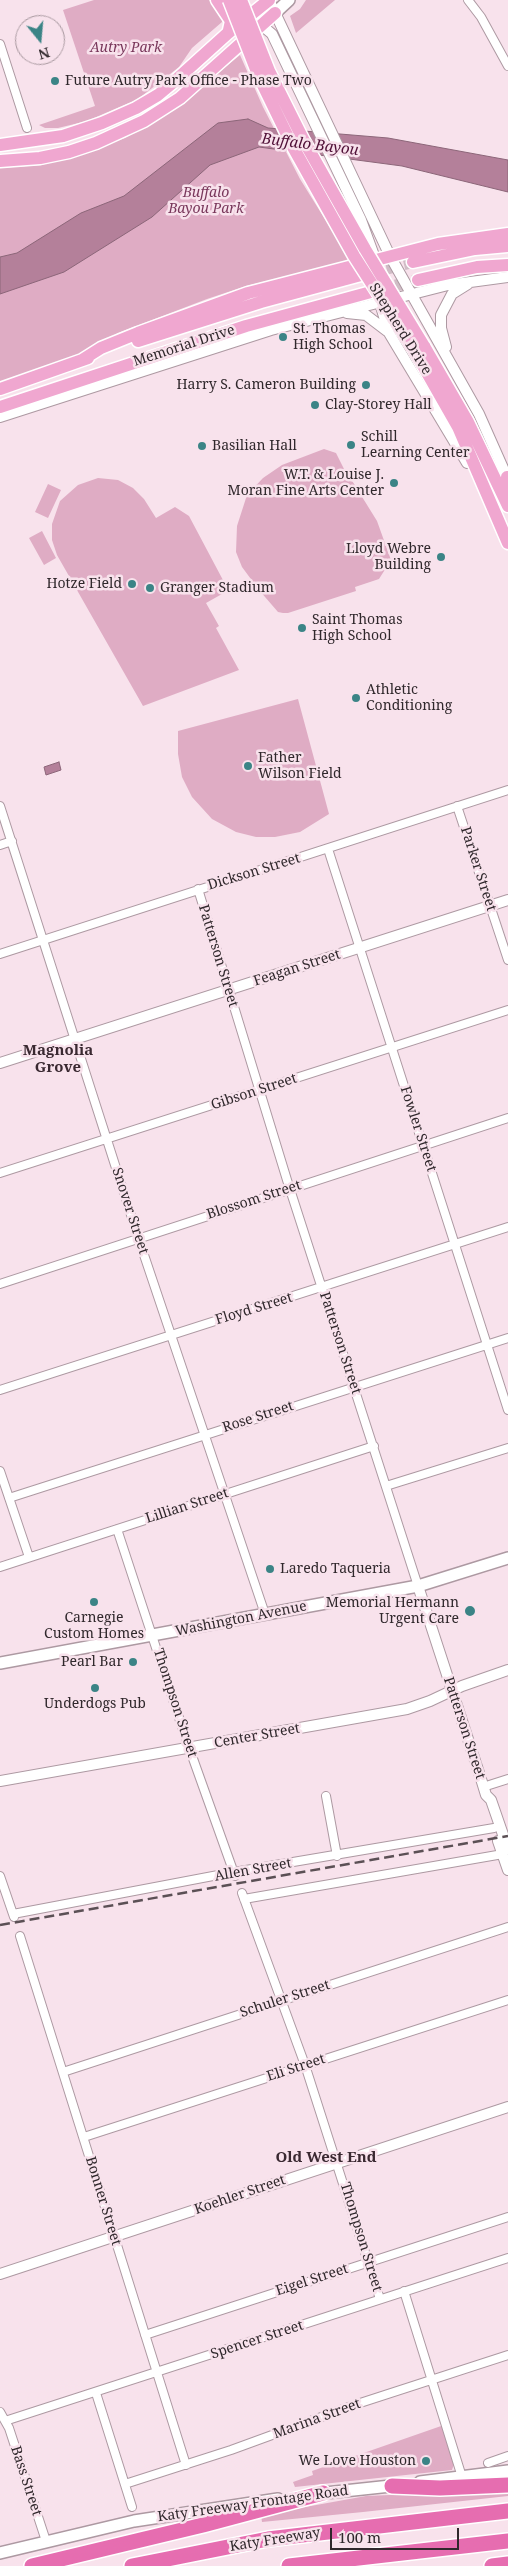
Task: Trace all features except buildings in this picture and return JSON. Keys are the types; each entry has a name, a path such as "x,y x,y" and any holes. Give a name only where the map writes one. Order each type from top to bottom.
{"highway":[{"path":"392,2486 440,2488 508,2485"},
{"path":"32,2566 195,2527 323,2493"},
{"name":"Katy Freeway","path":"132,2566 268,2539 508,2511"},
{"name":"Katy Freeway","path":"289,2566 508,2541"},
{"path":"492,2566 508,2564"}],"main road":[{"path":"217,0 231,21 228,32"},
{"path":"230,0 259,77 298,144"},
{"path":"241,0 298,144"},
{"path":"2,145 43,140 90,127 146,102 176,80 228,32 269,0"},
{"path":"0,161 40,158 69,152 144,121 180,98 289,0"},
{"name":"Shepherd Drive","path":"298,144 365,249 419,347 458,427 508,543"},
{"path":"82,360 102,348 209,305 248,293 375,259 455,241 508,234"},
{"path":"413,262 474,249 508,246"},
{"path":"418,280 477,268 508,265"},
{"name":"Memorial Drive","path":"0,389 82,360 261,302 361,275"},
{"name":"Memorial Drive","path":"0,407 229,331 375,296"},
{"name":"Shepherd Drive","path":"419,347 468,422 508,505"},
{"path":"467,463 494,510"},
{"path":"507,477 508,505"},
{"name":"Washington Avenue","path":"0,1663 418,1586 508,1558"},
{"name":"Katy Freeway Frontage Road","path":"0,2553 144,2520 323,2493 508,2471"}],"street":[{"path":"230,0 272,34 367,219 451,362 479,414 507,477"},
{"path":"269,0 306,78 367,219 375,259 375,296 389,333 467,463"},
{"path":"468,0 481,17 508,66"},
{"path":"0,44 27,128 43,140"},
{"path":"2,145 19,137 27,128"},
{"path":"0,418 249,337 331,314 395,286 398,272"},
{"path":"375,296 410,293 479,279 508,276"},
{"path":"451,362 441,328 441,316 452,294 463,286 479,279"},
{"path":"331,314 356,312 366,315 389,333"},
{"name":"Dickson Street","path":"0,954 508,790"},
{"name":"Snover Street","path":"0,806 138,1237 265,1614"},
{"name":"Parker Street","path":"457,806 508,960"},
{"path":"0,845 12,841"},
{"name":"Fowler Street","path":"328,849 508,1410"},
{"name":"Patterson Street","path":"198,889 259,1091 452,1692 485,1791 491,1800 505,1851 508,1870"},
{"name":"Feagan Street","path":"0,1064 508,900"},
{"name":"Gibson Street","path":"0,1174 508,1010"},
{"name":"Blossom Street","path":"0,1284 138,1237 508,1118"},
{"name":"Floyd Street","path":"0,1390 508,1228"},
{"name":"Rose Street","path":"9,1498 508,1338"},
{"name":"Lillian Street","path":"0,1567 374,1446"},
{"path":"386,1486 508,1448"},
{"path":"0,1470 29,1557"},
{"name":"Thompson Street","path":"117,1529 234,1874"},
{"name":"Center Street","path":"0,1781 407,1709 452,1692 462,1686 508,1670"},
{"path":"485,1791 508,1779"},
{"name":"Patterson Street","path":"485,1791 484,1802 505,1851"},
{"path":"326,1796 337,1856"},
{"name":"Allen Street","path":"0,1876 14,1915 494,1828"},
{"name":"Allen Street","path":"243,1896 505,1851"},
{"name":"Thompson Street","path":"243,1896 305,2065 338,2162 380,2299"},
{"name":"Schuler Street","path":"63,2072 508,1927"},
{"name":"Bonner Street","path":"20,1936 186,2466"},
{"name":"Eli Street","path":"84,2137 508,2000"},
{"name":"Koehler Street","path":"0,2274 508,2107"},
{"name":"Eigel Street","path":"145,2335 508,2216"},
{"name":"Spencer Street","path":"5,2421 508,2258"},
{"name":"Thompson Street","path":"404,2291 462,2477"},
{"name":"Marina Street","path":"126,2484 186,2466 356,2404 508,2354"},
{"path":"96,2392 132,2507"},
{"name":"Bass Street","path":"0,2412 5,2421 46,2541"},
{"path":"488,2463 508,2456"}],"green space":[{"name":"Autry Park","path":"94,0 209,0 223,19 222,22 192,48 179,67 138,99 87,121 58,128 45,128 39,125 95,106 63,10"},
{"path":"306,0 335,0 296,33 290,16 300,9"},
{"name":"Buffalo Bayou Park","path":"240,55 263,107 300,179 351,261 246,286 207,299 118,333 66,362 0,384 0,168 41,165 70,158 125,138 169,113"},
{"path":"324,449 336,453 348,477 377,521 391,560 379,579 355,587 356,591 288,613 278,612 242,567 236,552 237,526 247,495 263,478 282,465"},
{"name":"Granger Stadium","path":"98,478 118,480 133,488 144,499 156,518 175,507 189,516 224,582 222,594 206,603 219,626 216,628 239,670 143,706 57,555 52,540 52,524 60,501 78,485"},
{"path":"48,484 61,490 48,518 35,512"},
{"path":"42,531 56,558 44,565 29,538"},
{"name":"Father Wilson Field","path":"298,699 329,814 300,832 275,837 256,837 236,832 212,819 192,797 182,777 178,754 178,731"},
{"path":"444,2425 454,2464 452,2470 295,2487 293,2482 313,2475 312,2471"},
{"path":"508,2490 508,2496 363,2512 262,2522 261,2515 366,2496"}],"water":[{"name":"Buffalo Bayou","path":"248,119 268,128 388,138 508,160 508,192 402,166 259,147 210,165 152,217 64,272 0,294 0,257 17,253 81,213 124,196 218,123"},
{"path":"59,762 61,770 46,775 44,767"}],"tunnel":[{"path":"369,273 413,262"},
{"path":"378,290 418,280"}],"railway":[{"path":"0,1925 508,1836"}],"place":[{"name":"Future Autry Park Office - Phase Two","path":"55,81"},
{"name":"St. Thomas High School","path":"283,337"},
{"name":"Harry S. Cameron Building","path":"366,385"},
{"name":"Clay-Storey Hall","path":"315,405"},
{"name":"Schill Learning Center","path":"351,445"},
{"name":"Basilian Hall","path":"202,446"},
{"name":"W.T. & Louise J. Moran Fine Arts Center","path":"394,483"},
{"name":"Lloyd Webre Building","path":"441,557"},
{"name":"Hotze Field","path":"132,584"},
{"name":"Granger Stadium","path":"150,588"},
{"name":"Saint Thomas High School","path":"302,628"},
{"name":"Athletic Conditioning","path":"356,698"},
{"name":"Father Wilson Field","path":"248,766"},
{"name":"Laredo Taqueria","path":"270,1569"},
{"name":"Carnegie Custom Homes","path":"94,1602"},
{"name":"Memorial Hermann Urgent Care","path":"470,1611"},
{"name":"Pearl Bar","path":"133,1662"},
{"name":"Underdogs Pub","path":"95,1688"},
{"name":"We Love Houston","path":"426,2461"}],"district":[{"name":"Magnolia Grove","path":"58,1060"},
{"name":"Old West End","path":"326,2158"}]}
